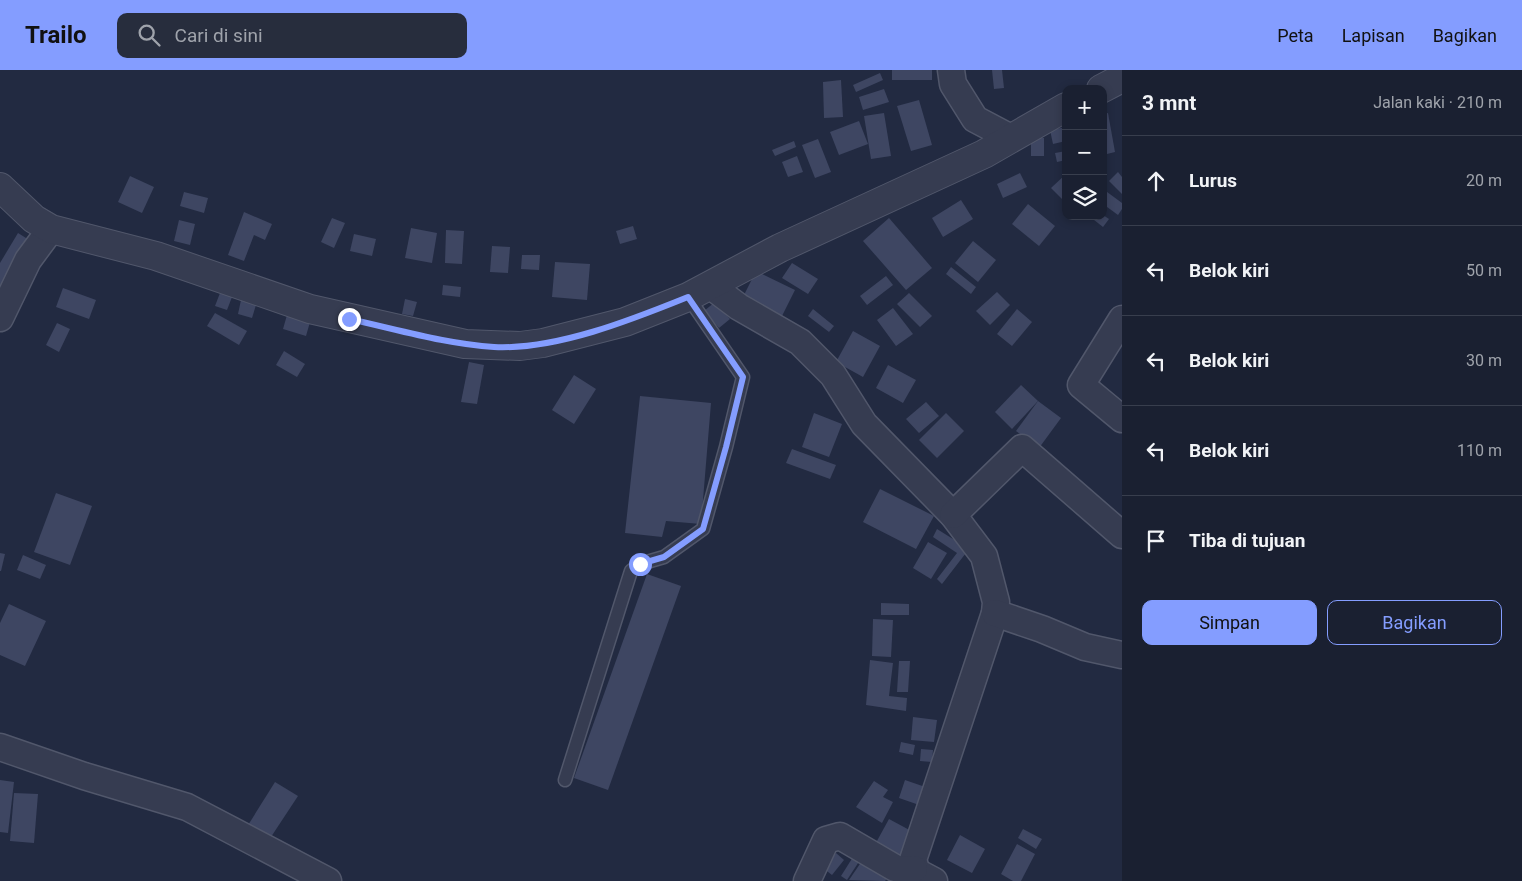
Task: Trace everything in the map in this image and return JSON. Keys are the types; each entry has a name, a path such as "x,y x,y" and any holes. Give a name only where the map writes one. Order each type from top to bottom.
{"street":[{"path":"951,70 954,84 975,119 1011,138"},
{"path":"1107,86 1122,78"},
{"path":"0,187 34,220 51,229 156,256 310,309 465,344 495,347 543,343 625,322 700,292 780,248 984,154 1062,109"},
{"path":"0,318 28,260 51,229"},
{"path":"700,292 739,308 800,342 833,375 864,424 953,515 984,556 996,602 995,613 913,860 924,875"},
{"path":"1122,319 1081,386 1122,419"},
{"path":"953,515 1022,448 1122,535"},
{"path":"995,613 1042,629 1085,647 1122,655"},
{"path":"0,747 84,776 186,807 328,881"},
{"path":"807,881 826,840 833,836 840,836 894,868 924,875"}],"lane":[{"path":"565,780 631,571 640,564 664,557 703,529 726,447 743,377 700,292"}],"building":[{"path":"892,70 932,70 932,80 892,80"},
{"path":"992,70 1002,70 1004,88 994,89"},
{"path":"880,73 883,80 856,92 853,85"},
{"path":"841,80 843,117 824,118 823,82"},
{"path":"884,89 889,102 863,110 859,97"},
{"path":"919,100 932,145 911,151 897,106"},
{"path":"884,113 891,156 871,159 864,116"},
{"path":"1107,113 1115,152 1107,154 1107,130"},
{"path":"859,121 868,144 839,155 830,132"},
{"path":"1062,128 1062,142 1053,144 1050,130"},
{"path":"1031,138 1044,138 1044,156 1031,156"},
{"path":"818,139 831,172 815,178 802,145"},
{"path":"794,141 796,147 775,156 772,150"},
{"path":"1062,152 1062,161 1057,162 1055,153"},
{"path":"797,156 803,172 788,177 782,162"},
{"path":"1118,172 1122,177 1122,194 1109,181"},
{"path":"1020,173 1027,187 1003,198 997,184"},
{"path":"130,176 154,187 142,213 118,202"},
{"path":"1062,178 1062,199 1051,188"},
{"path":"184,192 208,198 204,213 180,206"},
{"path":"1107,192 1122,203 1122,209 1118,215 1107,207"},
{"path":"961,200 973,219 943,237 932,218"},
{"path":"1028,204 1055,226 1039,246 1012,224"},
{"path":"244,212 272,224 265,240 254,235 244,261 228,255"},
{"path":"332,218 345,223 334,248 321,242"},
{"path":"889,218 932,268 906,290 863,241"},
{"path":"1109,219 1103,227 1094,220"},
{"path":"179,220 195,224 190,245 174,241"},
{"path":"633,226 637,239 620,244 616,231"},
{"path":"411,228 437,233 432,263 405,258"},
{"path":"446,230 464,231 462,264 445,263"},
{"path":"18,233 34,243 0,300 0,263"},
{"path":"354,234 376,239 372,256 350,251"},
{"path":"973,241 996,260 978,282 955,263"},
{"path":"492,246 510,247 508,273 490,272"},
{"path":"522,255 540,255 539,270 521,269"},
{"path":"555,262 590,264 587,300 552,297"},
{"path":"792,263 818,279 808,294 782,278"},
{"path":"951,267 976,287 971,294 946,274"},
{"path":"756,271 795,290 782,316 743,297"},
{"path":"886,276 893,285 867,305 860,296"},
{"path":"443,285 461,287 460,297 442,295"},
{"path":"63,288 96,300 89,319 56,307"},
{"path":"997,292 1010,305 990,325 976,311"},
{"path":"220,293 232,297 227,310 215,306"},
{"path":"909,293 932,316 920,327 897,304"},
{"path":"405,299 417,302 413,316 402,314"},
{"path":"241,300 256,305 252,318 238,314"},
{"path":"715,302 730,319 719,328 704,311"},
{"path":"893,308 913,334 896,346 877,320"},
{"path":"813,309 834,326 829,332 808,316"},
{"path":"1017,309 1032,322 1012,346 997,334"},
{"path":"215,313 247,331 239,345 207,326"},
{"path":"287,315 310,322 306,336 283,329"},
{"path":"57,323 70,329 59,352 46,345"},
{"path":"853,331 880,346 863,377 836,362"},
{"path":"284,351 305,364 297,377 276,365"},
{"path":"469,362 484,365 477,404 461,402"},
{"path":"888,365 916,380 903,403 876,388"},
{"path":"574,375 596,389 574,424 552,410"},
{"path":"1021,385 1038,401 1012,429 995,412"},
{"path":"640,396 711,403 701,524 666,521 662,537 625,533"},
{"path":"1038,401 1061,418 1039,448 1016,431"},
{"path":"926,402 939,416 919,433 906,419"},
{"path":"814,413 842,424 829,457 802,447"},
{"path":"946,413 964,431 937,458 919,440"},
{"path":"792,449 836,465 830,479 786,463"},
{"path":"880,489 934,516 916,549 863,522"},
{"path":"56,493 92,506 70,565 34,552"},
{"path":"937,529 969,549 942,584 937,579 957,553 933,537"},
{"path":"928,542 947,553 931,579 913,568"},
{"path":"0,553 5,554 1,571 0,571"},
{"path":"23,555 46,565 40,579 17,570"},
{"path":"647,574 681,586 608,790 574,778"},
{"path":"881,603 909,604 909,615 881,615"},
{"path":"9,604 46,621 25,666 0,655 0,623"},
{"path":"873,619 893,620 891,657 872,656"},
{"path":"870,660 893,663 889,696 907,698 906,711 866,705"},
{"path":"899,661 910,661 908,692 897,692"},
{"path":"913,717 937,720 934,742 911,740"},
{"path":"901,742 915,745 913,755 899,752"},
{"path":"921,749 933,750 932,762 920,761"},
{"path":"0,780 14,782 8,833 0,832"},
{"path":"905,780 931,789 925,807 899,798"},
{"path":"874,781 888,790 883,797 893,802 882,823 856,807"},
{"path":"275,782 298,796 267,843 245,830"},
{"path":"14,793 38,794 34,843 10,841"},
{"path":"889,819 915,833 898,864 872,850"},
{"path":"1023,829 1042,839 1036,849 1018,838"},
{"path":"960,835 985,849 972,873 947,860"},
{"path":"1017,844 1035,854 1021,881 1013,881 1001,874"},
{"path":"836,853 844,860 832,875 823,868"},
{"path":"866,855 892,872 885,881 849,880"},
{"path":"853,857 862,857 847,880 841,876"}],"route":[{"path":"349,319 465,344 495,347 520,346 543,343 625,322 688,297 743,377 703,529 696,536 664,557 640,564"}]}
